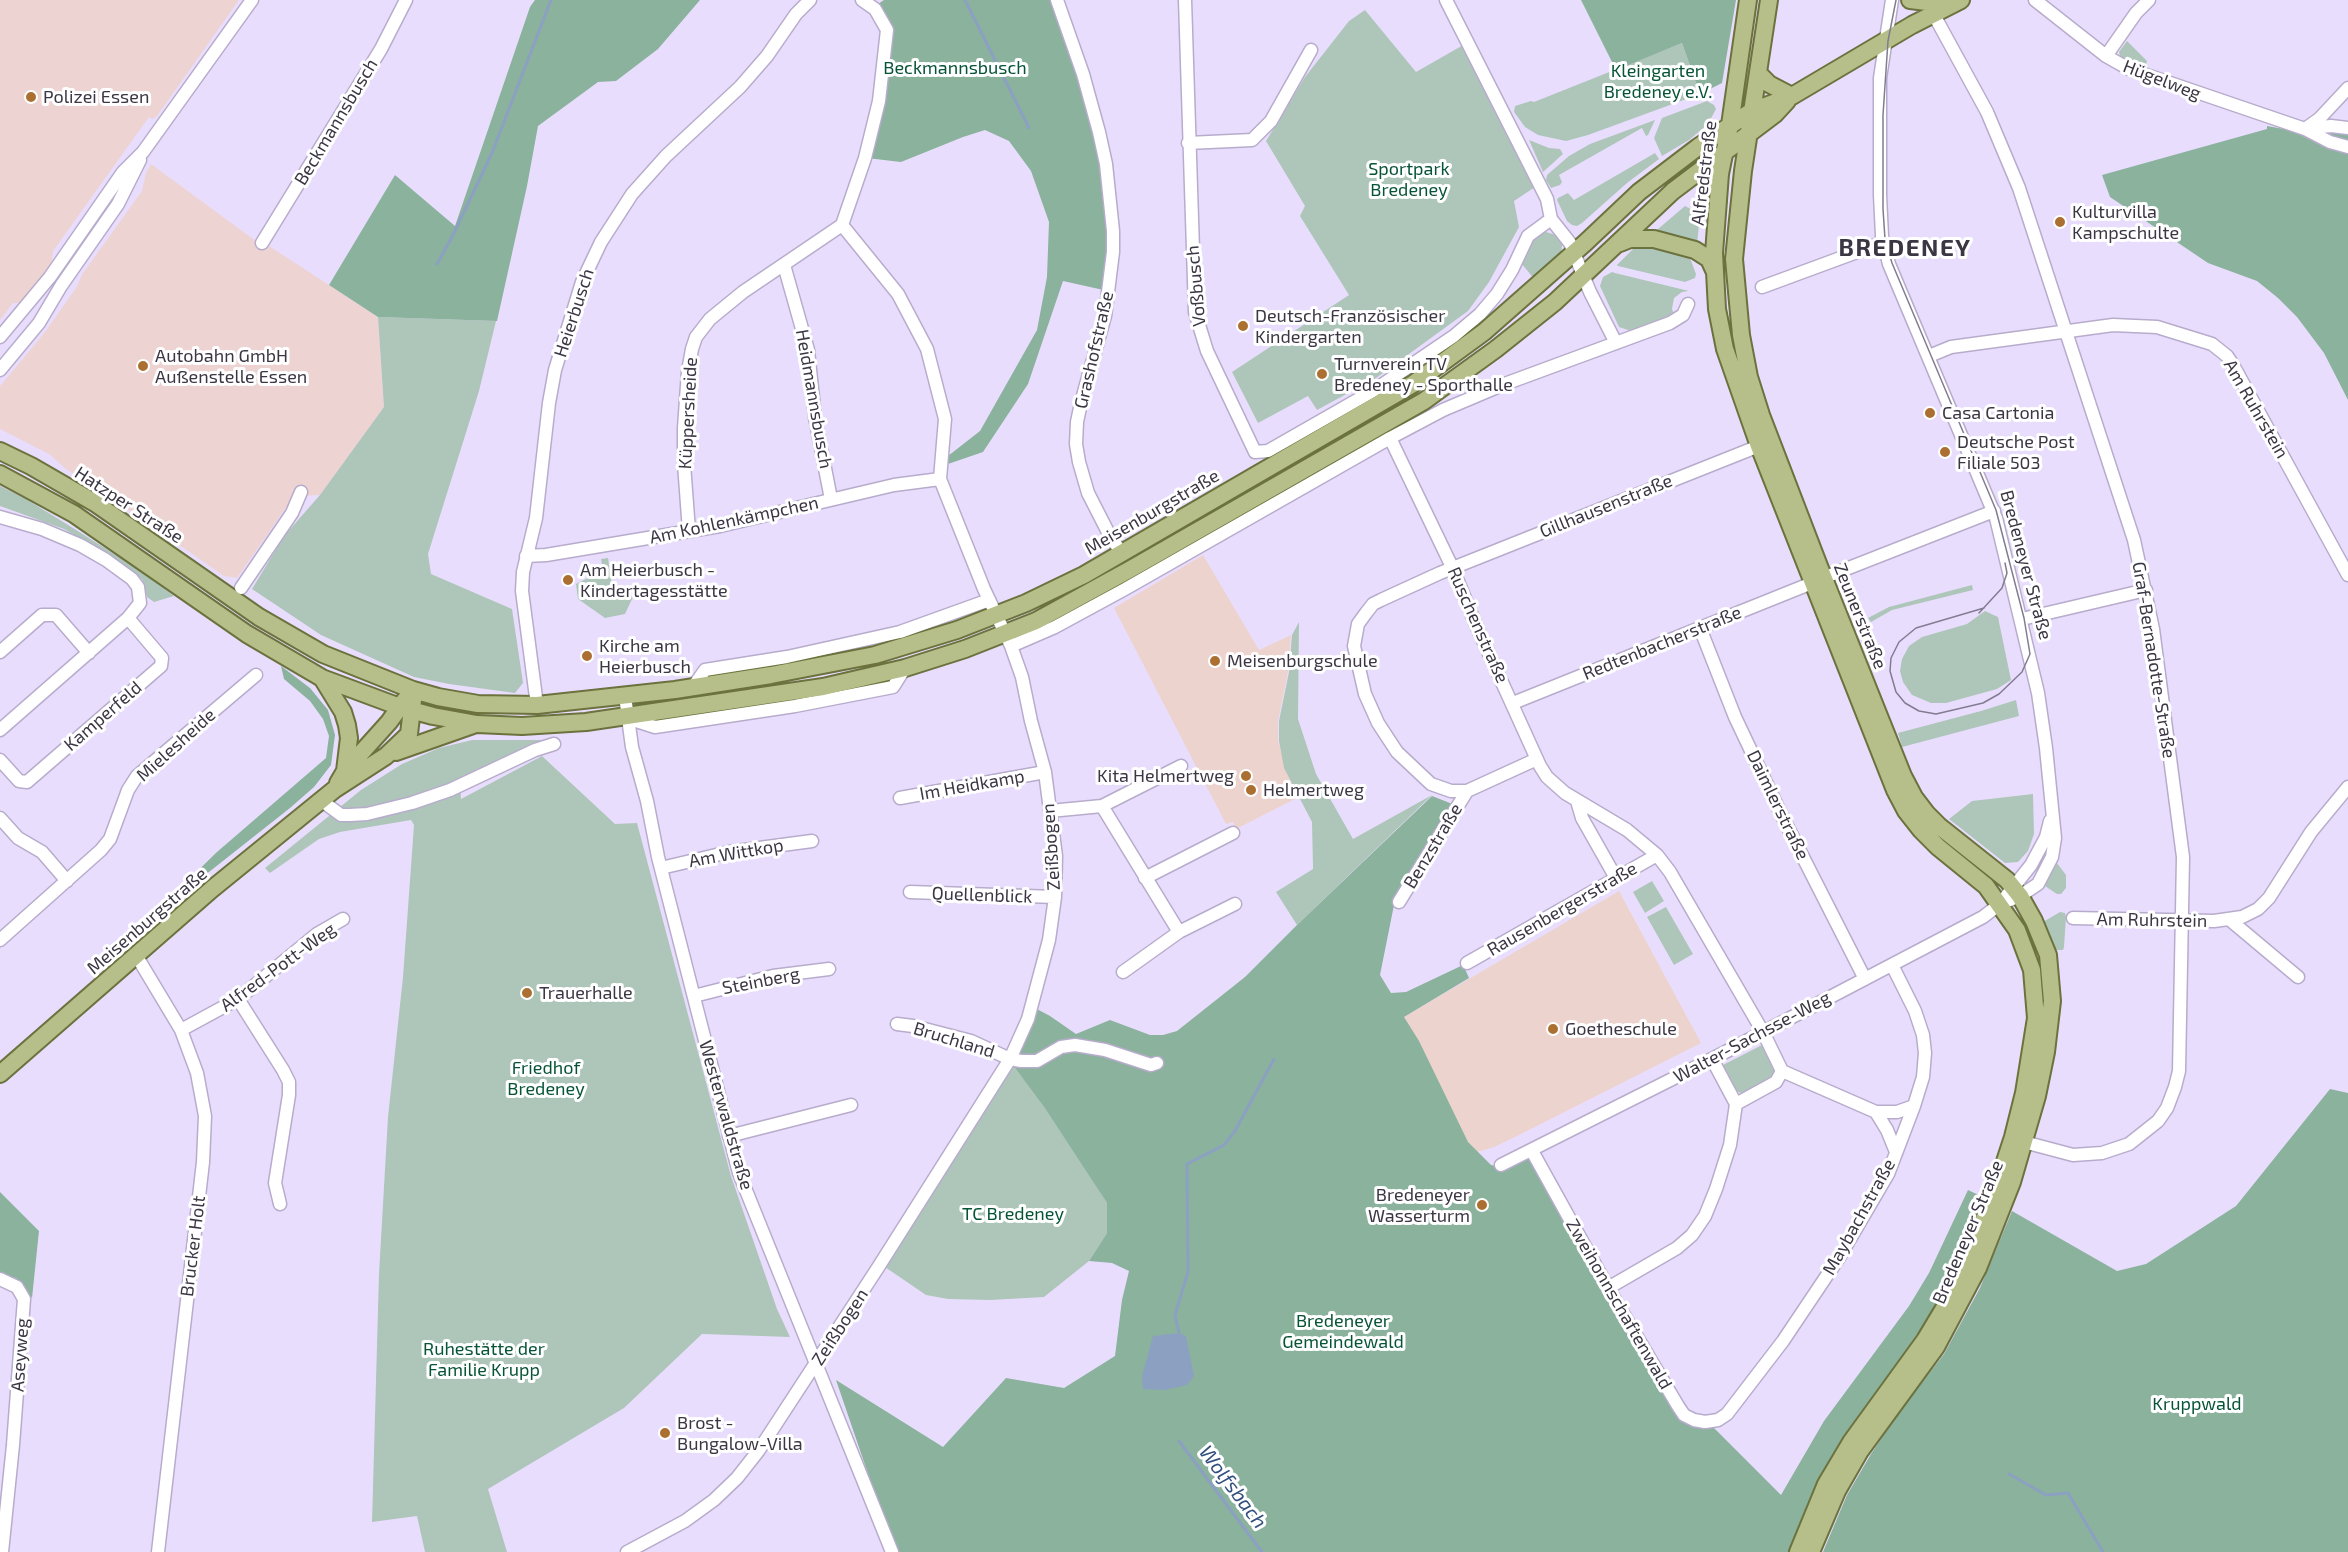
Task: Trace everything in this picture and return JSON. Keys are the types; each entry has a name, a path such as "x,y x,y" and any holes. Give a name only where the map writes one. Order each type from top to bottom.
{"main road":[{"name":"Alfredstraße","path":"1718,315 1714,271 1720,174 1730,125 1748,0"},
{"path":"1749,134 1769,0"},
{"path":"1910,0 1957,2"},
{"path":"406,709 477,724 522,726 627,718 823,687 1008,640 1036,621 1424,401 1496,350 1555,302 1673,191 1749,134 1792,96 1884,41 1957,2"},
{"path":"1758,73 1769,84 1792,96"},
{"name":"Meisenburgstraße","path":"335,789 345,771 406,709 413,690 478,704 537,705 693,687 875,655 957,630 992,608 1026,603 1122,553 1197,507 1413,384 1484,332 1639,192 1752,111 1792,96"},
{"name":"Zeunerstraße","path":"1749,134 1738,204 1734,259 1737,307 1749,377 1761,415 1818,580 1895,790 1906,811 1938,847 1986,886 2000,904"},
{"path":"1617,244 1641,238 1686,247 1701,252 1709,259 1714,271"},
{"name":"Zeunerstraße","path":"1718,315 1725,349 1759,446 1903,776 1914,797 1939,826 1997,872 2017,892"},
{"path":"0,442 31,466"},
{"name":"Hatzper Straße","path":"0,451 97,504 237,593 323,654 413,690"},
{"name":"Hatzper Straße","path":"0,474 74,514 247,634 322,678 406,709"},
{"path":"322,678 343,712 347,725 349,738 345,771"},
{"name":"Meisenburgstraße","path":"0,1074 213,889 335,789 386,756 409,734 406,709"},
{"path":"386,756 477,724"},
{"name":"Bredeneyer Straße","path":"1812,1552 1837,1491 1860,1451 1936,1347 1958,1309 1978,1268 2001,1210 2024,1142 2046,1052 2052,1001 2051,977 2045,947 2034,921 2017,892"},
{"name":"Bredeneyer Straße","path":"1798,1552 1826,1484 1851,1442 1925,1340 1946,1305 1968,1259 1995,1192 2013,1137 2033,1046 2036,996 2032,970 2024,947 2017,930 2000,904"}],"street":[{"path":"0,337 50,277 123,172 143,152 252,0"},
{"name":"Beckmannsbusch","path":"262,243 381,49 406,0"},
{"name":"Heierbusch","path":"537,705 522,591 526,556 539,502 549,403 555,370 564,336 590,264 615,219 648,175 693,129 740,87 767,56 796,14 810,0"},
{"path":"862,0 876,9 887,30 879,101 865,158 842,225 898,294 927,348 945,418 940,479 992,608"},
{"name":"Grashofstraße","path":"1057,0 1083,74 1099,132 1108,182 1113,231 1113,252 1105,316 1081,403 1076,444 1089,493 1111,537 1122,553"},
{"name":"Voßbusch","path":"1185,0 1188,143 1197,324 1207,351 1255,452 1268,450 1373,391 1454,336 1480,314 1497,294 1512,270 1528,236 1551,219"},
{"path":"1446,0 1546,199 1551,219 1575,252 1616,343"},
{"name":"Bredeneyer Straße","path":"1892,0 1880,78 1880,210 1884,242 1889,264 1994,511 2022,618 2038,693 2046,748 2050,822 2039,852 2017,892"},
{"name":"Hügelweg","path":"2035,0 2106,56 2128,69 2306,129 2330,142 2348,147"},
{"path":"2106,56 2136,13 2149,0"},
{"name":"Graf-Bernadotte-Straße","path":"1934,15 1987,112 2003,147 2029,217 2122,501 2146,590 2162,690 2183,857 2179,1071 2167,1108 2158,1121 2129,1143 2102,1153 2073,1155 2024,1142"},
{"path":"1188,143 1252,140 1271,121 1311,50"},
{"path":"2306,129 2319,119 2348,88"},
{"name":"Hügelweg","path":"2306,129 2331,126 2348,128"},
{"path":"0,370 39,323 61,286 118,204 143,152"},
{"name":"Küppersheide","path":"689,531 684,428 692,349 702,328 743,292 842,225"},
{"path":"1762,287 1884,242"},
{"name":"Heidmannsbusch","path":"784,265 808,350 815,417 831,499"},
{"path":"1008,640 1055,627 1443,410 1502,385 1670,323 1683,315 1688,304"},
{"name":"Am Ruhrstein","path":"1929,357 1951,347 2065,330 2139,325 2157,327 2203,340 2219,349 2234,365 2348,575"},
{"name":"Ruschenstraße","path":"1390,438 1453,568 1476,625 1537,759 1553,784 1627,830 1657,855 1670,872 1763,1032 1782,1071"},
{"name":"Gillhausenstraße","path":"1467,791 1451,791 1431,784 1397,752 1373,714 1359,676 1354,646 1358,624 1373,604 1453,568 1759,446"},
{"name":"Am Kohlenkämpchen","path":"526,556 546,555 689,531 753,519 894,485 940,479"},
{"path":"206,606 225,604 237,593 292,513 301,492"},
{"name":"Redtenbacherstraße","path":"1513,704 1994,511"},
{"path":"0,517 42,529 80,545 132,579 138,588 140,603 128,618 0,730"},
{"path":"2022,618 2146,590"},
{"name":"Zeißbogen","path":"627,1552 685,1521 727,1489 759,1450 817,1364 1010,1059 1028,1018 1048,940 1055,897 1056,856 1045,772 1031,722 1022,677 1008,640 992,608"},
{"path":"0,652 42,615 56,615 89,653"},
{"name":"Kamperfeld","path":"0,760 19,781 27,782 161,666 162,658 128,618"},
{"name":"Daimlerstraße","path":"1700,628 1735,717 1780,812 1865,979"},
{"name":"Mielesheide","path":"0,940 101,850 110,839 128,789 137,776 256,675"},
{"name":"Westerwaldstraße","path":"625,696 632,747 647,801 661,868 740,1173 892,1552"},
{"path":"322,801 341,815 350,816 401,806 450,789 554,744"},
{"path":"1467,791 1537,759"},
{"path":"1050,811 1102,806 1181,766"},
{"name":"Im Heidkamp","path":"900,798 1045,772"},
{"name":"Am Ruhrstein","path":"2073,918 2183,921 2230,920 2242,917 2258,909 2269,898 2311,831 2348,787"},
{"name":"Benzstraße","path":"1400,902 1467,791"},
{"path":"1577,801 1582,818 1616,878"},
{"path":"1102,806 1179,932"},
{"path":"0,818 18,838 42,852 67,881"},
{"path":"1145,878 1233,833"},
{"name":"Am Wittkop","path":"661,868 729,852 812,841"},
{"name":"Rausenbergerstraße","path":"1467,963 1657,855"},
{"name":"Quellenblick","path":"910,892 1055,897"},
{"path":"2000,904 2017,892"},
{"path":"1123,972 1179,932 1235,904"},
{"name":"Walter-Sachsse-Weg","path":"1501,1165 1712,1059 1958,931 2000,904"},
{"name":"Alfred-Pott-Weg","path":"181,1030 238,999 317,934 343,919"},
{"name":"Am Ruhrstein","path":"2230,920 2298,977"},
{"name":"Brucker Holt","path":"136,955 181,1030 197,1073 205,1116 201,1173 158,1552"},
{"name":"Maybachstraße","path":"1727,1414 1784,1341 1840,1256 1888,1174 1914,1106 1923,1077 1923,1035 1915,1011 1892,965"},
{"name":"Steinberg","path":"694,996 773,976 829,969"},
{"path":"238,999 284,1070 289,1083 275,1183 280,1204"},
{"name":"Bruchland","path":"897,1024 970,1041 1010,1059"},
{"path":"1010,1059 1037,1061 1061,1047 1075,1044 1105,1050 1151,1065 1156,1063"},
{"path":"1608,1288 1677,1248 1692,1235 1705,1216 1730,1146 1736,1104 1712,1059"},
{"path":"1736,1104 1776,1082 1782,1071 1876,1112 1897,1112 1914,1106"},
{"path":"729,1136 851,1105"},
{"path":"1876,1112 1896,1152"},
{"name":"Zweihonnschaftenwald","path":"1532,1151 1608,1288 1684,1415 1706,1422 1718,1420 1727,1414"},
{"name":"Aseyweg","path":"0,1279 17,1287 24,1299 2,1552"}],"shaded area":[{"path":"0,0 239,0 157,116 152,119 149,117 53,251 51,266 26,299 20,303 13,303 0,320"},
{"path":"151,164 264,247 266,244 378,317 384,407 320,495 294,496 237,578 224,576 66,469 49,454 0,429 0,386 45,332 76,288 83,273 142,191 146,173"},
{"name":"Meisenburgschule","path":"1203,555 1259,650 1291,635 1288,672 1278,721 1278,740 1285,768 1299,797 1236,829 1233,822 1226,824 1114,608"},
{"name":"Goetheschule","path":"1619,891 1701,1043 1515,1137 1477,1152 1468,1142 1404,1017"}],"green space":[{"path":"535,0 700,0 658,49 616,81 598,82 538,126 497,321 378,317 329,285 395,175 455,226 530,7"},
{"name":"Beckmannsbusch","path":"884,0 1054,0 1082,74 1110,205 1108,291 1063,281 1028,384 983,452 948,464 948,456 980,431 1037,330 1047,277 1049,222 1031,171 1009,141 985,130 901,162 867,158 889,30 875,6"},
{"path":"1581,0 1736,0 1722,83 1700,94 1682,43 1616,70"},
{"name":"Sportpark Bredeney","path":"1365,10 1416,72 1465,44 1538,185 1514,201 1519,227 1489,282 1468,311 1376,378 1317,410 1308,396 1258,423 1232,372 1349,295 1300,216 1305,206 1266,141 1305,77 1349,21"},
{"path":"2127,41 2147,61 2145,69 2120,56 2119,52"},
{"name":"Kleingarten Bredeney e.V.","path":"1682,43 1700,94 1566,141 1538,135 1525,127 1514,112 1515,106 1534,102"},
{"path":"1707,101 1716,109 1708,124 1689,140 1662,156 1654,138 1662,118"},
{"path":"1655,120 1648,135 1646,136 1642,128 1559,175 1562,182 1560,185 1551,188 1546,180 1547,175 1569,156 1590,144"},
{"path":"2267,126 2306,133 2348,133 2348,400 2324,353 2297,317 2278,298 2257,281 2208,263 2110,197 2102,175 2267,129"},
{"path":"1529,140 1549,148 1560,149 1563,154 1543,172"},
{"path":"1655,153 1659,159 1627,183 1582,223 1577,226 1567,221 1558,198 1568,193 1574,200"},
{"path":"1685,206 1700,214 1697,245 1651,235"},
{"path":"1546,232 1556,235 1559,239 1562,245 1561,255 1535,280 1521,263 1531,240"},
{"path":"1635,247 1663,249 1690,258 1696,274 1695,278 1685,282 1618,266"},
{"path":"1612,272 1689,291 1682,292 1674,298 1672,309 1675,317 1640,329 1628,330 1619,327 1600,286 1603,277"},
{"path":"378,317 496,321 479,391 428,554 431,574 512,609 523,683 515,693 414,677 321,635 252,589 284,536 320,495 384,407"},
{"path":"0,486 26,499 81,533 141,571 174,596 154,602 147,597 142,579 110,555 64,529 0,506"},
{"path":"608,558 612,586 633,597 625,614 605,618 578,599 576,584 603,570 601,559"},
{"path":"1972,585 1973,590 1892,610 1871,622 1868,618 1889,607"},
{"path":"1985,611 1998,617 2011,680 1997,689 1946,703 1931,703 1912,695 1903,682 1900,671 1902,659 1909,646 1922,637 1967,624"},
{"path":"1299,622 1298,719 1316,774 1353,839 1432,795 1297,925 1276,892 1313,869 1312,822 1284,768 1279,741 1279,721 1289,672 1292,635"},
{"path":"281,666 310,688 328,710 335,735 331,765 314,787 290,808 209,872 177,891 217,852 326,758 329,736 323,719 310,701 284,679"},
{"path":"2016,700 2019,716 1902,747 1898,733"},
{"name":"Friedhof Bredeney","path":"472,740 545,740 460,783 461,799 542,756 615,824 637,823 731,1176 777,1309 790,1337 702,1334 624,1408 488,1489 507,1552 425,1552 417,1516 372,1522 379,1274 388,1117 403,977 414,825 411,820 340,832 319,839 270,873 265,868 361,790 402,764 439,748"},
{"path":"2033,794 2034,834 2028,851 2018,862 2005,863 1949,819 1972,801"},
{"name":"Bredeneyer Gemeindewald","path":"1432,796 1455,805 1395,900 1380,975 1391,993 1406,992 1463,965 1469,978 1404,1017 1419,1041 1468,1142 1491,1165 1501,1167 1531,1153 1676,1407 1710,1424 1781,1495 1824,1421 1909,1306 1929,1273 1968,1190 1985,1198 1950,1283 1920,1335 1802,1522 1789,1552 899,1552 877,1500 836,1380 943,1447 1006,1378 1064,1388 1115,1356 1122,1300 1129,1271 1112,1263 1089,1261 1107,1233 1107,1203 1045,1108 1010,1061 1033,1007 1076,1034 1110,1020 1150,1035 1163,1035 1177,1031 1245,977"},
{"path":"2057,863 2066,875 2066,888 2061,894 2045,886 2054,864"},
{"path":"1652,881 1664,901 1645,913 1633,892"},
{"path":"1666,907 1693,954 1674,965 1647,917"},
{"path":"2060,912 2065,913 2066,917 2064,947 2063,950 2056,950 2043,922"},
{"path":"1764,1044 1775,1067 1774,1074 1768,1082 1752,1090 1741,1093 1732,1089 1721,1066"},
{"name":"TC Bredeney","path":"1010,1061 1046,1107 1107,1203 1107,1233 1089,1261 1044,1297 990,1300 948,1299 926,1295 882,1265"},
{"name":"Kruppwald","path":"2330,1089 2348,1093 2348,1552 1823,1552 1847,1495 1871,1454 1897,1415 1944,1354 1980,1288 2012,1211 2117,1271 2146,1264 2236,1206"},
{"path":"0,1192 39,1231 32,1298 16,1278 0,1275"}],"water":[{"path":"1179,1333 1186,1336 1194,1376 1187,1385 1165,1390 1143,1389 1142,1376 1153,1336"}],"waterway":[{"path":"437,264 492,153 551,0"},
{"path":"965,0 1029,128"},
{"name":"Wolfsbach","path":"1179,1333 1175,1315 1188,1272 1187,1164 1224,1145 1235,1131 1274,1059"},
{"name":"Wolfsbach","path":"1179,1441 1262,1552"},
{"path":"2009,1474 2046,1495 2068,1493 2103,1552"}],"tram line":[{"path":"1896,0 1888,41 1883,115 1885,239 1892,263 1996,510 2024,618 2030,654 2022,672 1999,694 1983,703 1936,714 1919,711 1905,703 1896,692 1890,671 1891,658 1899,642 1916,628 1984,608"},
{"path":"1979,613 2002,588 2007,573 2005,563"}],"place":[{"name":"Polizei Essen","path":"31,97"},
{"name":"Kulturvilla Kampschulte","path":"2060,222"},
{"name":"Deutsch-Französischer Kindergarten","path":"1243,326"},
{"name":"Autobahn GmbH Außenstelle Essen","path":"143,366"},
{"name":"Turnverein TV Bredeney - Sporthalle","path":"1322,374"},
{"name":"Casa Cartonia","path":"1930,413"},
{"name":"Deutsche Post Filiale 503","path":"1945,452"},
{"name":"Am Heierbusch - Kindertagesstätte","path":"568,580"},
{"name":"Kirche am Heierbusch","path":"587,656"},
{"name":"Meisenburgschule","path":"1215,661"},
{"name":"Kita Helmertweg","path":"1246,776"},
{"name":"Helmertweg","path":"1251,790"},
{"name":"Trauerhalle","path":"527,993"},
{"name":"Goetheschule","path":"1553,1029"},
{"name":"Bredeneyer Wasserturm","path":"1482,1205"},
{"name":"Brost - Bungalow-Villa","path":"665,1433"}],"district":[{"name":"BREDENEY","path":"1905,248"}],"park label":[{"name":"Ruhestätte der Familie Krupp","path":"484,1359"}]}
